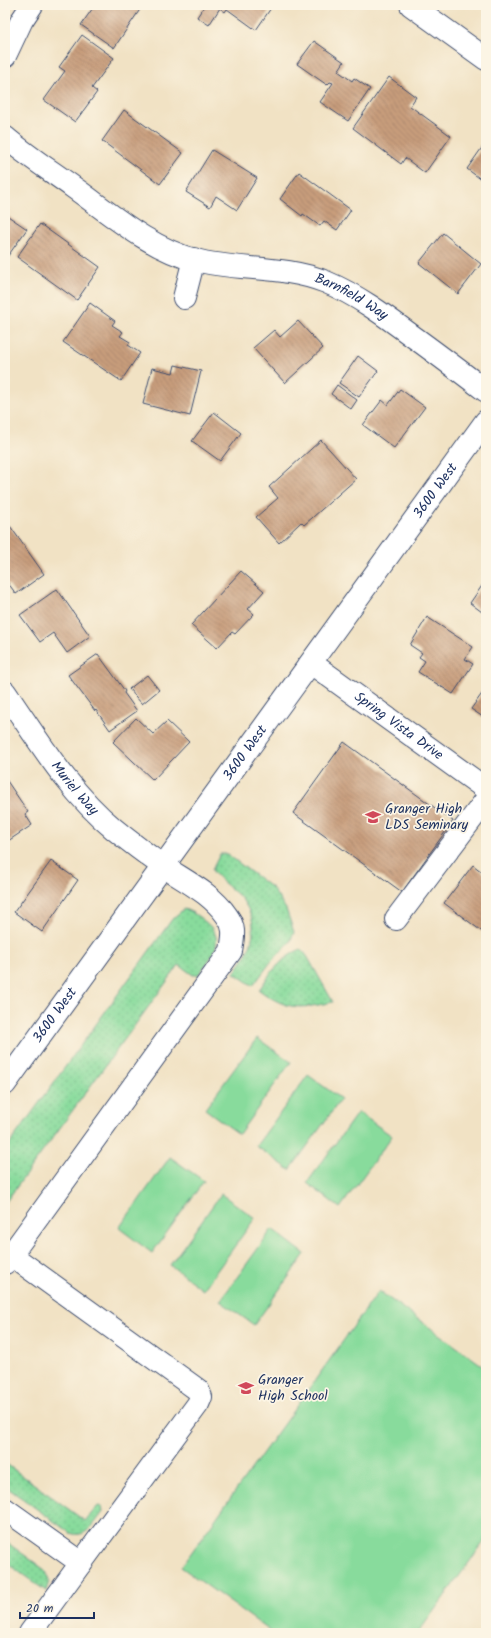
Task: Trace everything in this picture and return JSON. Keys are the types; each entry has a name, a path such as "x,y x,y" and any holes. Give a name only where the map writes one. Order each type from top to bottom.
{"street":[{"path":"5,56 22,20 32,5"},
{"path":"411,5 486,59"},
{"name":"Barnfield Way","path":"5,137 128,227 160,245 194,260 220,265 272,269 299,274 325,282 351,293 373,307 486,391"},
{"path":"184,298 194,260"},
{"name":"3600 West","path":"5,1084 486,421"},
{"name":"Spring Vista Drive","path":"311,663 486,789"},
{"name":"Muriel Way","path":"5,693 62,776 78,796 115,830 163,866 208,896 228,916 234,932 231,951 8,1259"},
{"path":"396,919 486,800"},
{"path":"8,1259 198,1390 201,1397 198,1404 30,1633"},
{"path":"5,1509 81,1563"}],"green space":[{"path":"220,854 227,854 272,888 286,909 294,932 290,942 270,963 253,986 234,973 241,964 250,945 253,935 253,926 251,916 239,896 212,870"},
{"path":"184,909 196,915 211,927 217,941 213,954 198,975 193,975 179,965 5,1203 5,1150 173,918"},
{"path":"301,949 307,956 333,1002 303,1007 286,1005 269,997 259,990 282,961 294,952"},
{"path":"257,1038 291,1062 239,1134 205,1109"},
{"path":"308,1075 341,1099 290,1170 256,1146"},
{"path":"358,1112 392,1136 340,1208 307,1183"},
{"path":"170,1157 204,1181 152,1253 119,1228"},
{"path":"221,1194 255,1218 203,1290 170,1265"},
{"path":"272,1229 305,1254 254,1325 220,1301"},
{"path":"379,1291 486,1368 486,1539 418,1633 273,1633 181,1567"},
{"path":"5,1463 85,1521 98,1506 102,1507 103,1512 93,1526 85,1532 81,1534 70,1533 5,1486"},
{"path":"5,1541 45,1570 49,1581 46,1591 5,1562"}],"building":[{"path":"95,5 143,5 114,48 81,25"},
{"path":"205,5 266,5 271,8 256,30 227,9 225,12 220,8 209,25 197,17"},
{"path":"82,35 114,58 92,88 97,92 75,122 44,100 65,71 59,67"},
{"path":"314,41 344,62 338,71 352,81 354,78 370,89 348,121 320,102 333,83 330,82 327,85 297,64"},
{"path":"389,77 416,97 410,106 451,136 425,173 405,158 401,164 353,128"},
{"path":"124,110 183,153 160,184 102,141"},
{"path":"486,142 486,183 467,169"},
{"path":"212,150 257,178 237,210 216,196 210,207 186,192"},
{"path":"299,172 351,210 337,230 324,221 320,226 303,214 302,216 280,199"},
{"path":"5,214 27,229 5,260"},
{"path":"40,224 100,267 77,300 17,257"},
{"path":"443,233 481,264 458,294 419,263"},
{"path":"90,303 115,321 112,325 123,332 120,336 130,342 128,345 140,353 121,381 63,342"},
{"path":"298,321 323,348 285,383 253,348 274,330 280,337"},
{"path":"358,356 378,371 359,397 339,383"},
{"path":"175,365 201,371 190,416 143,404 152,368 173,373"},
{"path":"337,385 357,400 351,409 331,394"},
{"path":"400,389 425,407 394,448 363,425 382,400 388,405"},
{"path":"214,412 241,433 220,461 192,441"},
{"path":"321,440 356,479 304,525 301,522 279,543 256,517 278,498 269,487"},
{"path":"10,526 44,574 16,594 8,583 6,585 5,583 5,530"},
{"path":"241,571 264,591 248,609 254,614 235,634 232,632 217,648 191,625"},
{"path":"486,580 486,615 470,603"},
{"path":"57,589 90,636 67,653 53,633 40,642 20,615"},
{"path":"427,617 473,647 465,659 473,664 453,694 418,672 425,661 419,657 422,653 410,645"},
{"path":"98,654 125,691 124,693 137,711 110,730 68,675"},
{"path":"147,675 159,690 142,704 129,689"},
{"path":"486,688 486,719 471,709"},
{"path":"136,718 153,734 167,721 189,742 153,780 113,742"},
{"name":"Granger High LDS Seminary","path":"344,742 453,821 402,892 293,813"},
{"path":"5,778 28,812 25,814 32,825 5,843"},
{"path":"51,861 78,880 42,932 14,912"},
{"path":"473,865 486,875 486,931 484,933 444,903"}],"place":[{"name":"Granger High LDS Seminary","path":"373,817"},
{"name":"Granger High School","path":"246,1388"}]}
